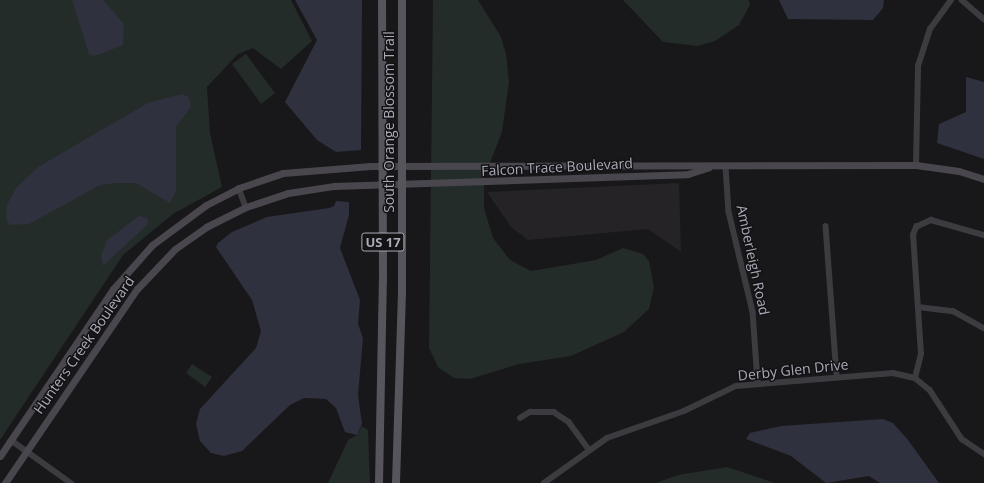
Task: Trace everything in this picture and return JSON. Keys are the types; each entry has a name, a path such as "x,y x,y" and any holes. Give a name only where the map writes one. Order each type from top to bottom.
{"main road":[{"name":"South Orange Blossom Trail","path":"379,483 383,186 382,0"},
{"name":"South Orange Blossom Trail","path":"396,483 403,186 402,0"}],"street":[{"path":"916,165 918,66 930,29 951,0"},
{"path":"962,0 984,19"},
{"name":"Falcon Trace Boulevard","path":"403,167 688,163 711,167 916,165 959,171 984,179"},
{"name":"Hunters Creek Boulevard","path":"0,456 121,279 177,224 239,188 309,169 383,166 403,167"},
{"name":"Falcon Trace Boulevard","path":"403,186 688,174 711,167"},
{"name":"Amberleigh Road","path":"726,167 727,212 752,306 758,382"},
{"name":"Hunters Creek Boulevard","path":"5,483 137,289 175,249 206,227 246,207 311,189 403,186"},
{"path":"239,188 246,207"},
{"path":"915,378 921,354 916,227 931,220 984,236"},
{"path":"826,226 837,377"},
{"path":"918,307 953,311 984,328"},
{"name":"Derby Glen Drive","path":"544,483 589,450 631,426 684,411 736,386 758,382 892,373 915,378 930,390 962,439 984,454"},
{"path":"520,418 530,412 554,412 569,422 589,450"},
{"path":"11,440 71,483"}],"shaded area":[{"path":"0,0 291,0 312,41 281,69 253,48 238,54 207,87 210,133 222,187 173,214 123,255 0,440"},
{"path":"433,0 478,0 501,37 506,54 509,82 502,132 484,178 484,208 493,238 510,260 531,271 596,260 623,248 643,254 649,261 654,287 649,309 624,332 571,356 519,364 470,379 454,378 438,367 429,348"},
{"path":"623,0 749,0 750,5 739,25 715,41 698,46 663,42"},
{"path":"246,54 275,93 261,104 232,64"},
{"path":"679,183 681,252 648,229 528,240 511,227 487,192"},
{"path":"192,364 212,377 205,387 186,373"},
{"path":"362,426 368,430 370,483 328,483 348,440 357,435"},
{"path":"727,467 775,483 656,483 678,475"}],"water":[{"path":"72,0 103,0 124,24 123,45 95,56 89,54"},
{"path":"295,0 362,0 361,150 336,152 317,140 285,102 317,40"},
{"path":"779,0 884,0 883,8 873,20 788,19"},
{"path":"966,77 984,82 984,159 937,143 939,124 966,112"},
{"path":"182,94 189,97 191,107 176,127 176,191 170,203 136,183 100,185 29,224 10,225 6,219 7,205 16,188 38,167 148,103"},
{"path":"336,201 349,202 349,215 340,248 360,300 358,324 363,338 358,395 362,424 357,435 345,432 336,408 326,399 304,398 290,405 242,451 224,456 211,453 200,441 196,424 200,409 256,348 261,331 252,300 216,247 218,243 232,232 267,217 329,208 334,206"},
{"path":"139,216 147,218 148,224 103,266 101,256 107,240"},
{"path":"883,419 893,423 908,440 939,483 880,483 869,476 826,483 791,456 746,439 750,433 781,426"}]}
